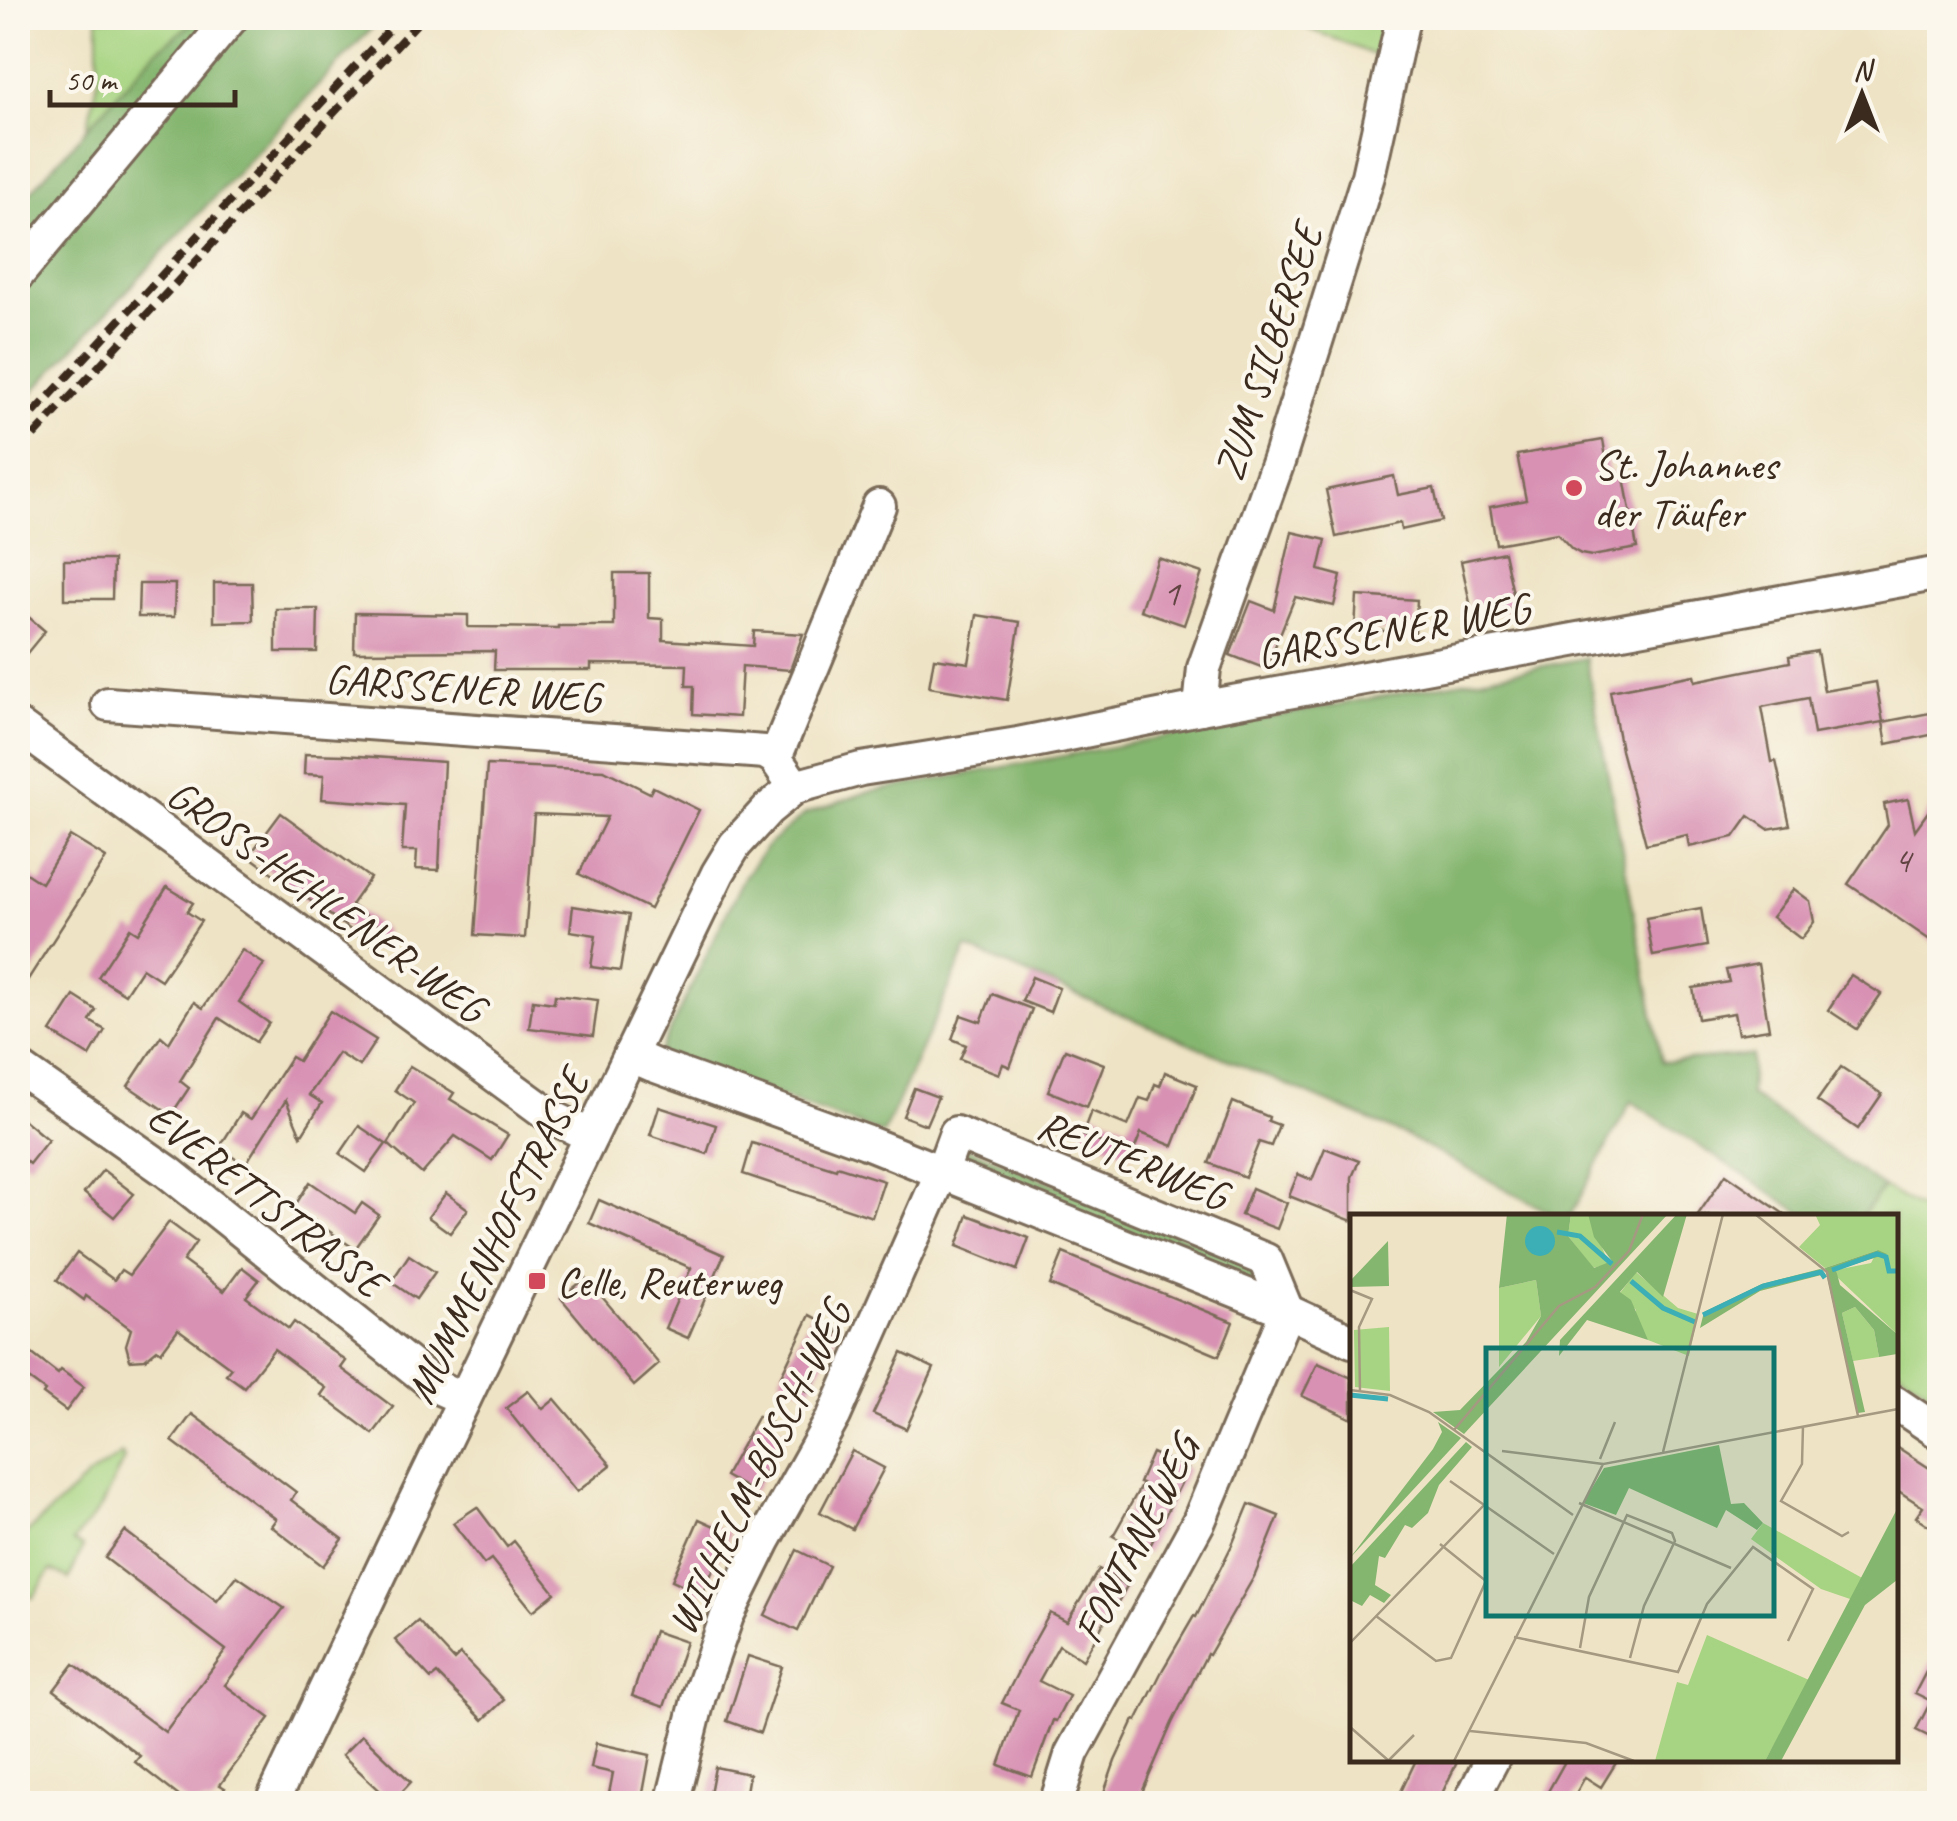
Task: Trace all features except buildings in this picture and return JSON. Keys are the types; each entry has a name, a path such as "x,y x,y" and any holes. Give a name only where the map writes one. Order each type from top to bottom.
{"street":[{"path":"18,274 232,18"},
{"name":"ZUM SILBERSEE","path":"1200,708 1204,668 1279,460 1368,176 1404,18"},
{"path":"795,788 775,758 879,506"},
{"name":"GARSSENER WEG","path":"861,769 1018,744 1940,573"},
{"name":"GARSSENER WEG","path":"108,704 765,752 775,758"},
{"name":"GROSS-HEHLENER-WEG","path":"18,726 552,1117 591,1136"},
{"name":"MUMMENHOFSTRASSE","path":"272,1804 718,874 736,845 768,809 795,788 861,769"},
{"name":"REUTERWEG","path":"630,1055 866,1142 1350,1340"},
{"name":"EVERETTSTRASSE","path":"18,1067 168,1172 437,1386 464,1399"},
{"name":"WILHELM-BUSCH-WEG","path":"672,1804 699,1696 727,1616 834,1416 941,1174"},
{"name":"FONTANEWEG","path":"1056,1804 1072,1753 1199,1521 1286,1311"},
{"path":"1897,1404 1940,1433"},
{"path":"1469,1804 1491,1761"}],"green space":[{"path":"98,18 199,18 155,52 87,129 98,80"},
{"path":"199,18 381,18 18,408 18,206 155,52"},
{"path":"1283,18 1390,18 1381,58"},
{"path":"1586,658 1662,1062 1752,1055 1750,1095 1883,1187 1863,1214 1803,1214 1631,1101 1571,1214 1552,1214 1404,1135 967,948 883,1134 659,1053 744,877 768,845 805,814 865,793"},
{"path":"965,1147 1264,1269 1256,1288 958,1167"},
{"path":"1883,1187 1939,1219 1939,1398 1897,1368 1897,1214 1863,1214"},
{"path":"122,1454 124,1459 101,1507 73,1542 83,1547 69,1579 51,1570 33,1598 28,1596 18,1564 18,1541 89,1476"}],"railway":[{"path":"18,430 400,18"},
{"path":"18,453 422,18"}],"place":[{"name":"St. Johannes der Täufer","path":"1574,488"},
{"name":"Celle, Reuterweg","path":"537,1281"}]}
